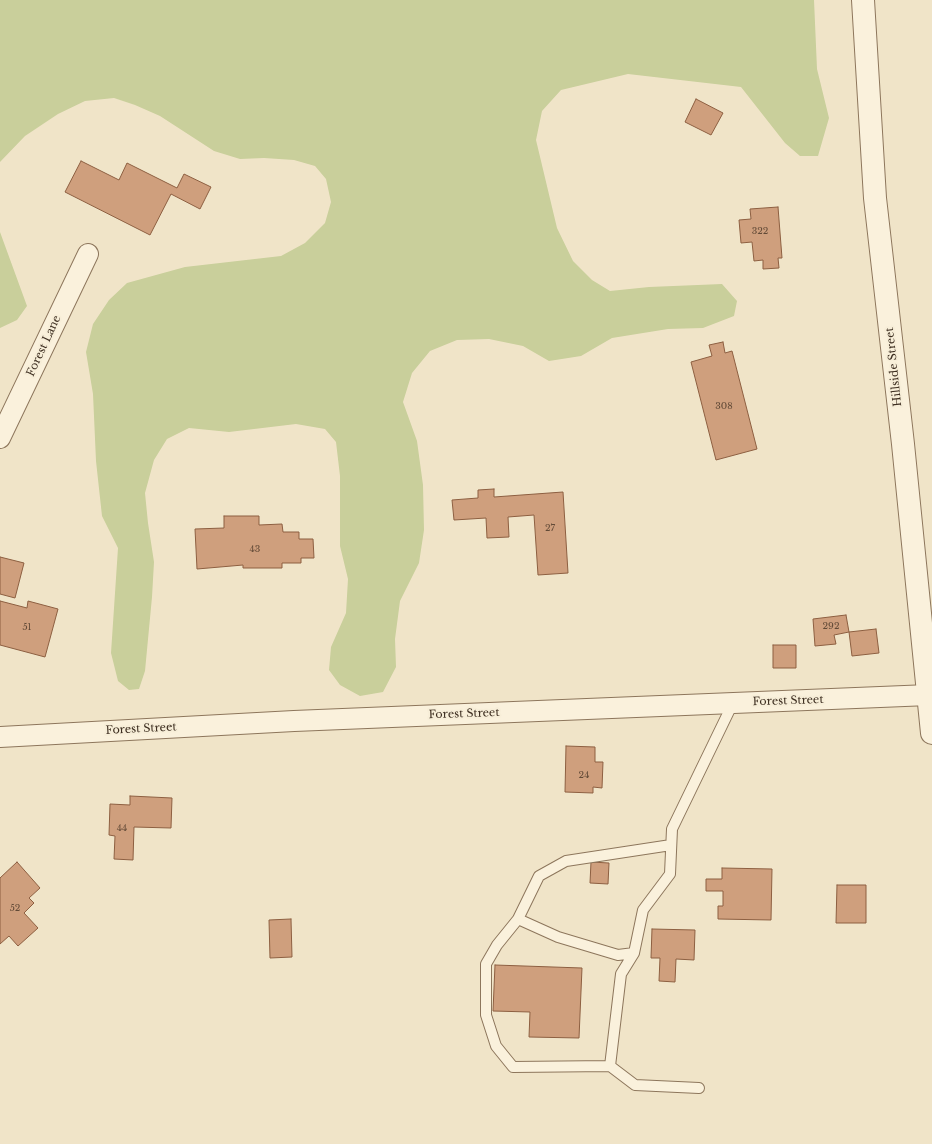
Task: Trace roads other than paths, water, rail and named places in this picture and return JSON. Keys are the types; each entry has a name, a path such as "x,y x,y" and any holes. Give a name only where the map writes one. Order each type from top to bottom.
{"street":[{"name":"Hillside Street","path":"863,0 875,198 932,733"},
{"name":"Forest Lane","path":"0,438 88,254"},
{"name":"Forest Street","path":"0,738 294,721 929,695"}],"lane":[{"path":"610,1066 621,974 634,953 643,910 670,874 672,829 733,703"},
{"path":"671,845 566,861 540,876 518,919 497,944 486,964 486,1015 496,1046 513,1067 610,1066 635,1085 699,1088"},
{"path":"518,919 558,937 618,955 634,953"}]}
